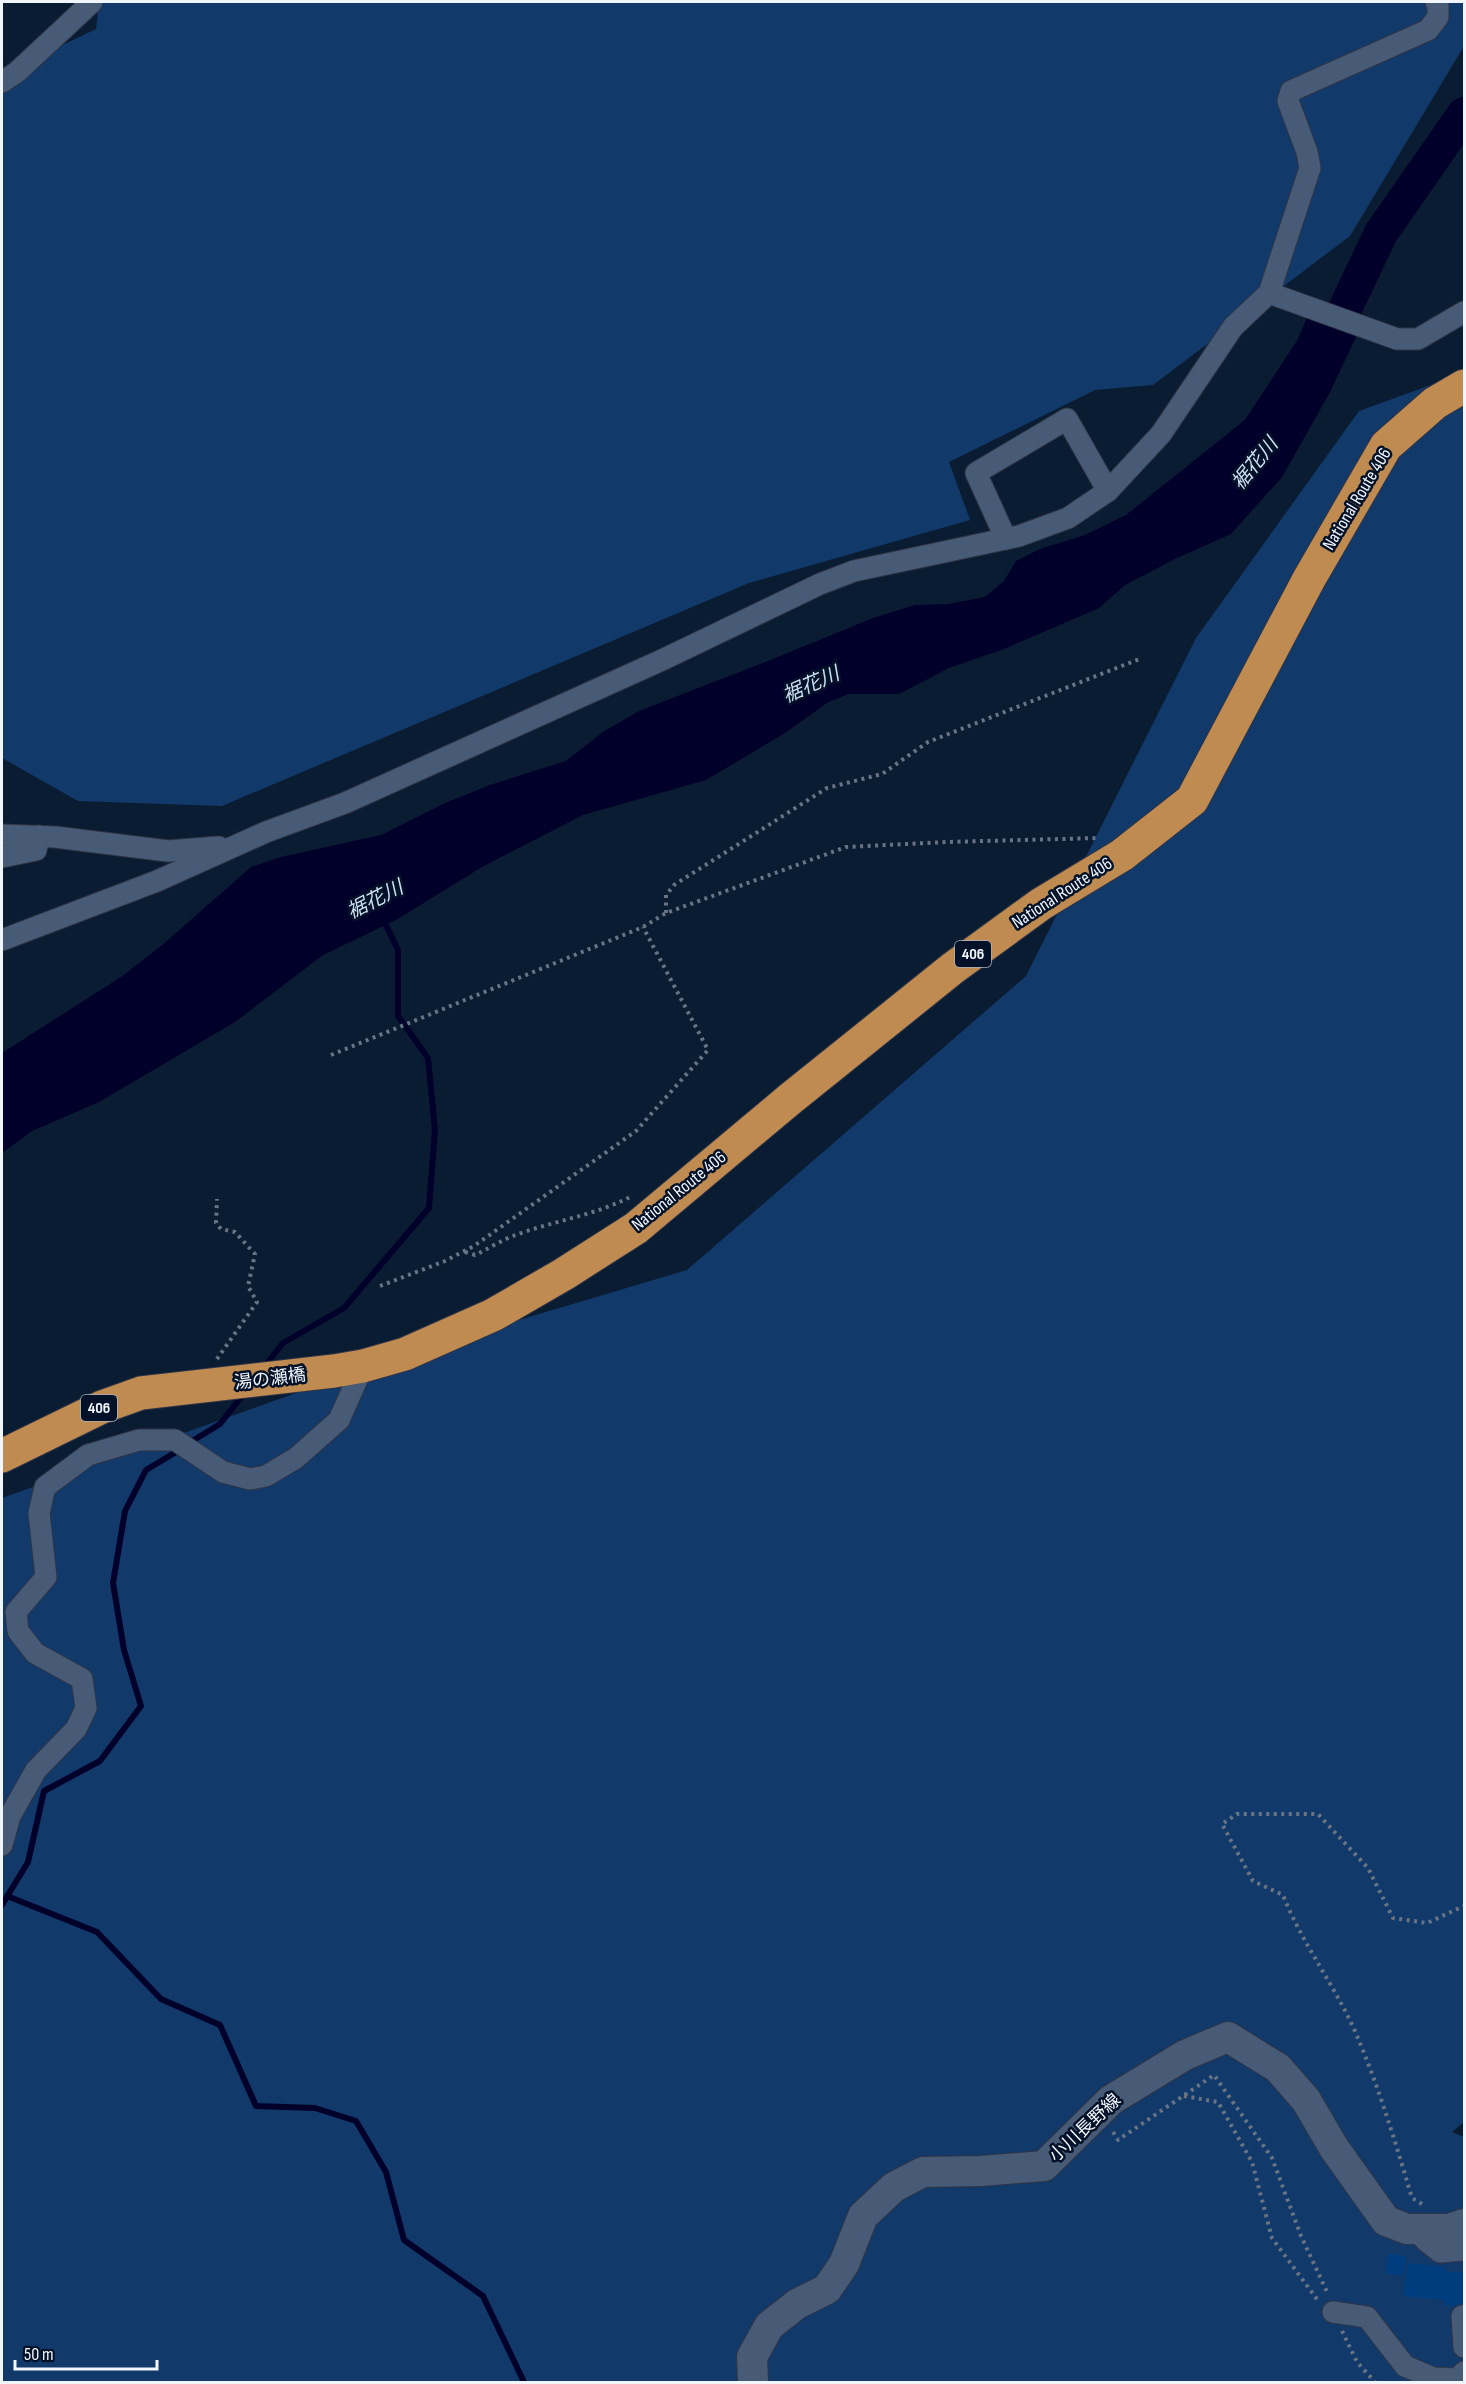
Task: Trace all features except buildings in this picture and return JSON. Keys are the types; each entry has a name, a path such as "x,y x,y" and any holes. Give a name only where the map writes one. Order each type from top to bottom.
{"highway":[{"name":"National Route 406","path":"349,1368 405,1353 493,1314 564,1274 636,1228 790,1099 953,968 1041,904 1122,855 1192,801 1309,579 1386,446 1435,403 1464,386"},
{"name":"湯の瀬橋","path":"211,1373 349,1368"},
{"name":"406","path":"2,1456 102,1407 211,1373"}],"main road":[{"name":"小川長野線","path":"753,2382 752,2357 769,2326 797,2304 827,2289 844,2264 863,2216 894,2187 923,2172 981,2171 1044,2166 1111,2100 1185,2055 1228,2037 1278,2068 1306,2100 1334,2148 1386,2221 1407,2229 1449,2229 1464,2233"}],"street":[{"path":"2,82 17,72 92,2"},
{"path":"2,940 157,881 266,832 345,803 662,660 820,584 854,571 1006,539 1068,518 1108,490 1161,434 1233,327 1275,296 1310,168 1307,152 1288,101 1291,91 1428,30 1438,17 1436,2"},
{"path":"1275,296 1397,339 1418,339 1464,312"},
{"path":"1006,539 976,473 1067,419 1108,490"},
{"path":"2,835 39,836 168,851 237,846"},
{"path":"2,857 36,850 39,836"},
{"path":"2,1845 10,1816 36,1770 76,1729 86,1708 82,1679 35,1653 18,1631 16,1612 46,1577 39,1513 45,1487 88,1455 139,1440 174,1440 222,1472 250,1479 266,1476 296,1458 339,1420 349,1368"},
{"path":"1333,2313 1366,2317 1405,2366 1433,2378 1457,2379 1464,2372"},
{"path":"1462,2316 1464,2347"}],"path":[{"path":"666,913 666,895 674,885 827,788 882,774 928,742 1142,658"},
{"path":"330,1055 643,927 666,913 846,847 1109,838"},
{"path":"380,1286 464,1251 636,1131 708,1050 643,927"},
{"path":"464,1251 475,1255 513,1236 596,1211 637,1193"},
{"path":"211,1373 257,1302 248,1286 255,1254 235,1232 221,1229 216,1223 217,1199"},
{"path":"1464,1906 1427,1923 1393,1918 1368,1868 1318,1814 1237,1814 1222,1824 1253,1881 1282,1895 1294,1925 1353,2027 1386,2111 1412,2198 1464,2233"},
{"path":"1100,2111 1118,2140 1214,2075 1272,2157 1301,2236 1331,2301 1333,2313 1357,2362 1375,2382"},
{"path":"1183,2096 1218,2102 1252,2162 1272,2238 1325,2310 1333,2313"}],"shaded area":[{"path":"99,2 1464,2 1464,46 1350,236 1153,385 1095,390 949,462 970,520 749,583 222,806 78,801 2,758 2,74 96,29"},
{"path":"1464,373 1464,2122 1452,2132 1464,2137 1464,2382 2,2382 2,1498 405,1354 687,1270 1026,976 1196,638 1359,411"}],"water":[{"path":"1308,315 1358,333 1329,394 1282,477 1231,534 1125,585 1099,608 1004,649 949,668 899,694 848,694 827,703 785,733 706,780 583,815 482,867 396,920 323,955 235,1022 99,1102 32,1131 2,1153 2,1053 121,977 161,946 251,867 281,857 381,835 445,803 490,785 566,761 603,732 639,711 873,618 915,605 948,604 985,597 1004,581 1016,561 1040,549 1085,535 1126,515 1245,420 1298,339"}],"waterway":[{"name":"裾花川","path":"1324,353 1381,233 1464,114"},
{"path":"264,1367 283,1343 344,1308 429,1208 435,1130 428,1058 398,1016 398,950 383,919"},
{"path":"189,1443 220,1424 245,1392"},
{"path":"2,1905 28,1862 44,1791 100,1761 141,1706 124,1650 113,1583 125,1511 146,1470 181,1449"},
{"path":"7,1896 97,1932 161,1999 220,2025 256,2106 315,2108 356,2121 386,2172 404,2240 483,2296 524,2382"}]}
